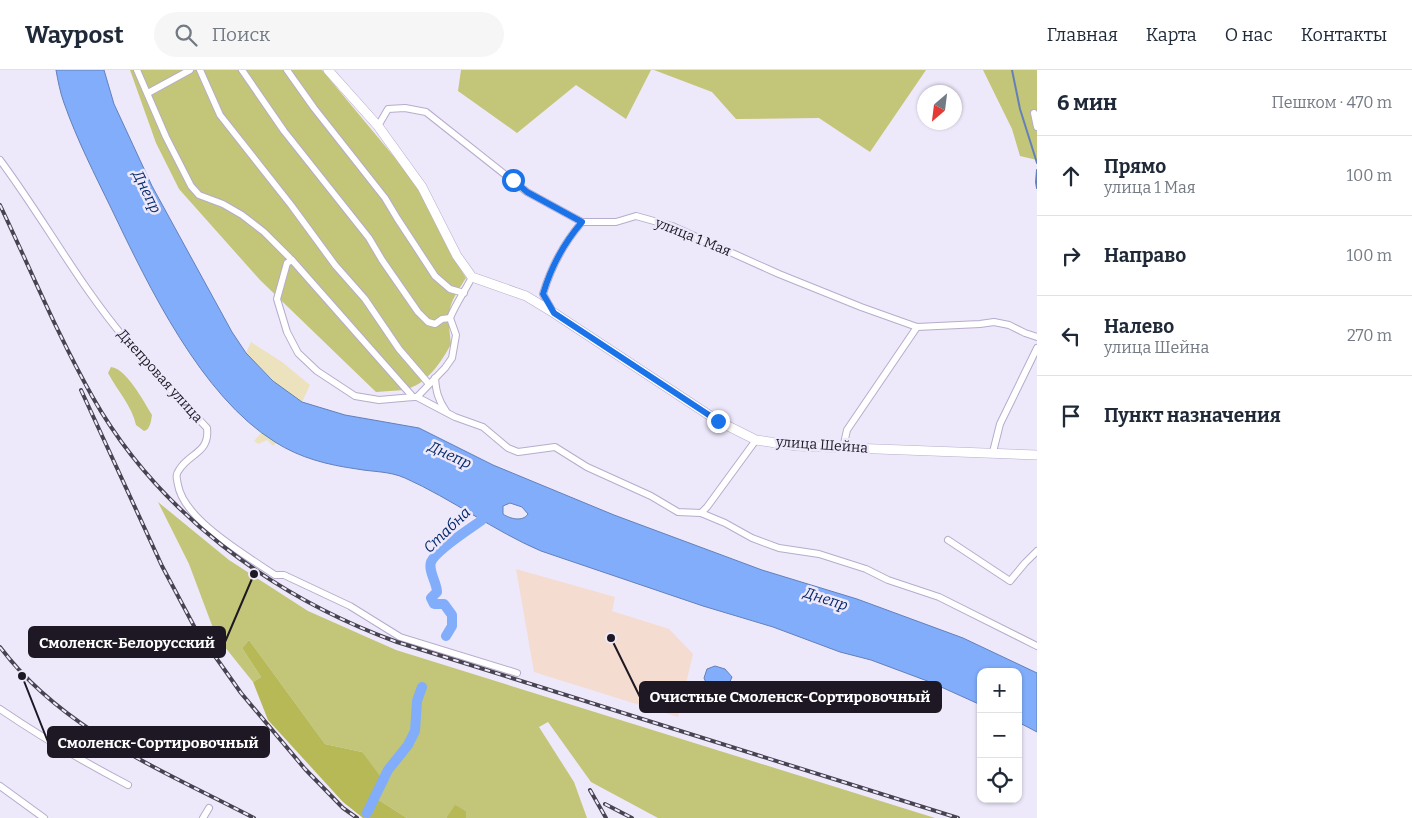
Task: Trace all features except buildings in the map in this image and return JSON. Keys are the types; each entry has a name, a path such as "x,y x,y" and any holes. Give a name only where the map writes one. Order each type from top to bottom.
{"street":[{"path":"137,70 166,137 191,186 200,195 223,204 242,215 264,232 292,260 415,397 483,427 508,448 518,452 555,447 587,467 651,496 678,512 701,513 725,523 752,538 779,548 819,554 866,569 888,580 939,597 1037,646"},
{"path":"148,94 190,70"},
{"path":"200,70 225,122 335,265 365,299 399,350 429,384"},
{"path":"242,70 284,131 369,238 418,312 428,322 434,324 442,319 450,318"},
{"path":"287,70 314,108 386,198 396,218 435,276 450,289 464,293"},
{"path":"292,260 287,263 277,299 287,332 298,353 317,371 355,396 379,400 415,397 446,368 452,358 456,335 450,318 456,303 464,293 472,277 457,256 422,187 378,126 328,70"},
{"name":"улица 1 Мая","path":"378,126 388,109 405,108 426,112 527,192 582,222 616,222 636,216 672,226 779,274 861,307 918,327 994,322 1009,325 1037,337"},
{"path":"1034,113 1037,127"},
{"name":"Днепровая улица","path":"0,160 28,197 65,258 126,341 207,428 208,435 203,448 180,468 176,474 179,492 191,512 224,540 275,575 284,575 350,606 400,637 517,673"},
{"path":"554,313 543,294 551,269 568,238 582,222"},
{"name":"улица Шейна","path":"472,277 526,296 718,421 756,440 797,446 1037,455"},
{"path":"843,448 847,430 918,327"},
{"path":"993,452 1000,424 1037,348"},
{"path":"435,378 439,401 446,412"},
{"path":"701,513 756,440"},
{"path":"948,540 1010,582 1037,551"},
{"path":"0,709 26,727 93,767 128,785"},
{"path":"0,786 44,818"},
{"path":"203,818 209,808"}],"shaded area":[{"path":"516,569 615,597 612,611 669,629 693,654 678,717 534,672"},
{"path":"249,640 325,744 362,752 383,780 374,797 407,818 363,818 343,802 268,720 253,682 261,677 242,648"},
{"path":"455,805 466,811 466,818 446,818"}],"green space":[{"path":"130,70 322,70 410,176 426,200 453,257 466,278 455,296 450,309 451,344 438,366 426,378 404,390 376,392 260,280 179,189 156,143"},
{"path":"461,70 651,70 626,119 576,85 517,133 458,91"},
{"path":"654,70 926,70 870,152 819,118 736,119 712,92"},
{"path":"983,70 1037,70 1037,160 1020,156 1012,129"},
{"path":"111,367 117,369 129,380 152,415 148,429 144,431 136,425 128,405 108,373"},
{"path":"158,502 229,560 308,611 396,650 935,818 658,818 591,782 548,722 539,727 574,782 587,818 466,818 466,811 455,806 446,818 407,818 374,797 362,752 325,744 249,640 242,648 261,677 253,682 216,636 189,564"}],"sand":[{"path":"251,342 282,362 310,385 302,402 280,387 246,353"},
{"path":"262,432 276,443 273,446 267,440 258,444 254,441"}],"water":[{"name":"Днепр","path":"56,70 104,70 114,104 152,186 232,332 246,353 273,381 302,402 345,415 419,428 493,465 614,515 762,570 857,599 963,638 1037,673 1037,732 1022,724 1022,668 977,668 977,703 930,682 871,660 840,652 773,627 703,606 541,551 405,478 387,473 325,463 304,457 275,442 248,422 224,397 201,369 180,338 160,305 80,144 59,86","holes":["510,503 522,507 528,514 520,519 509,517 503,514 503,506"]},
{"path":"715,666 725,669 732,677 728,686 719,685 714,687 707,685 704,678 707,669"}],"waterway":[{"path":"1012,70 1020,109 1037,163"},
{"path":"1037,170 1037,188"},
{"name":"Стабна","path":"446,636 452,626 452,615 444,604 434,604 431,598 437,592 430,566 431,562 446,546 482,520 482,507"},
{"name":"Стабна","path":"367,813 388,770 408,745 415,731 417,701 422,687"}],"railway":[{"path":"0,205 67,349 92,396 119,438 150,477 184,513 222,546 263,575 306,601 351,623 397,642 958,818"},
{"path":"81,390 162,566 195,628 241,693 305,769 343,808 357,818"},
{"path":"0,647 25,677 84,726 151,765 254,818"},
{"path":"590,790 606,818"},
{"path":"605,804 632,818"}],"place":[{"name":"Смоленск-Белорусский","path":"254,574"},
{"name":"Очистные Смоленск-Сортировочный","path":"611,638"},
{"name":"Смоленск-Сортировочный","path":"22,676"}],"route":[{"path":"513,180 527,192 582,222 568,238 551,269 543,294 554,313 718,421"}]}
